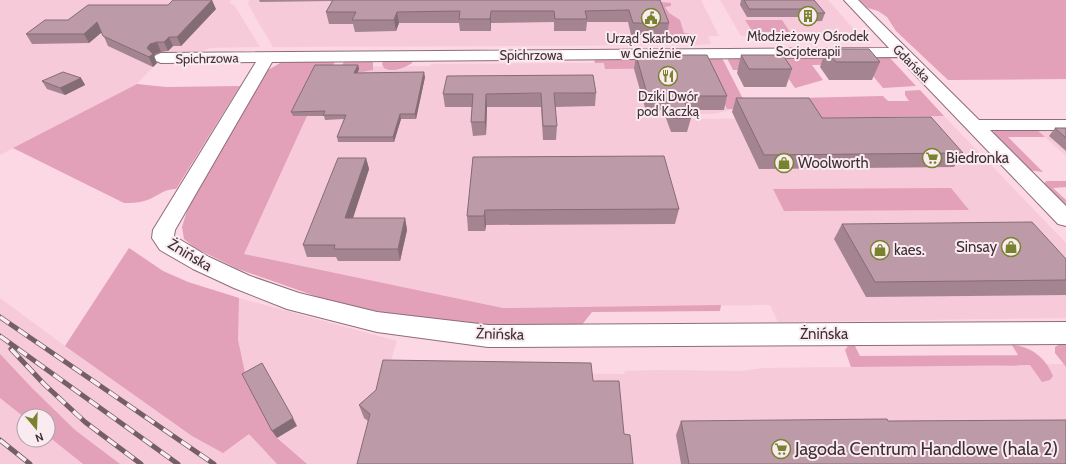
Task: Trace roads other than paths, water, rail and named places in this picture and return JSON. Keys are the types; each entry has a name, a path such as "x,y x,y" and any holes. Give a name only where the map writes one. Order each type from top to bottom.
{"street":[{"name":"Gdańska","path":"851,0 1066,220"},
{"name":"Spichrzowa","path":"161,58 901,52"},
{"name":"Żnińska","path":"267,57 164,230 163,238 168,244 201,263 242,282 290,299 377,322 488,336 1066,333"},
{"path":"974,125 1066,125"}],"railway":[{"path":"0,317 214,464"},
{"path":"0,336 178,464"},
{"path":"11,349 44,384 85,422 141,464"},
{"path":"0,440 30,464"}],"place":[{"name":"Młodzieżowy Ośrodek Socjoterapii","path":"808,16"},
{"name":"Urząd Skarbowy w Gnieźnie","path":"651,18"},
{"name":"Dziki Dwór pod Kaczką","path":"668,76"},
{"name":"Biedronka","path":"932,158"},
{"name":"Woolworth","path":"784,163"},
{"name":"Sinsay","path":"1011,247"},
{"name":"kaes.","path":"880,250"},
{"name":"Jagoda Centrum Handlowe (hala 2)","path":"781,449"}]}
